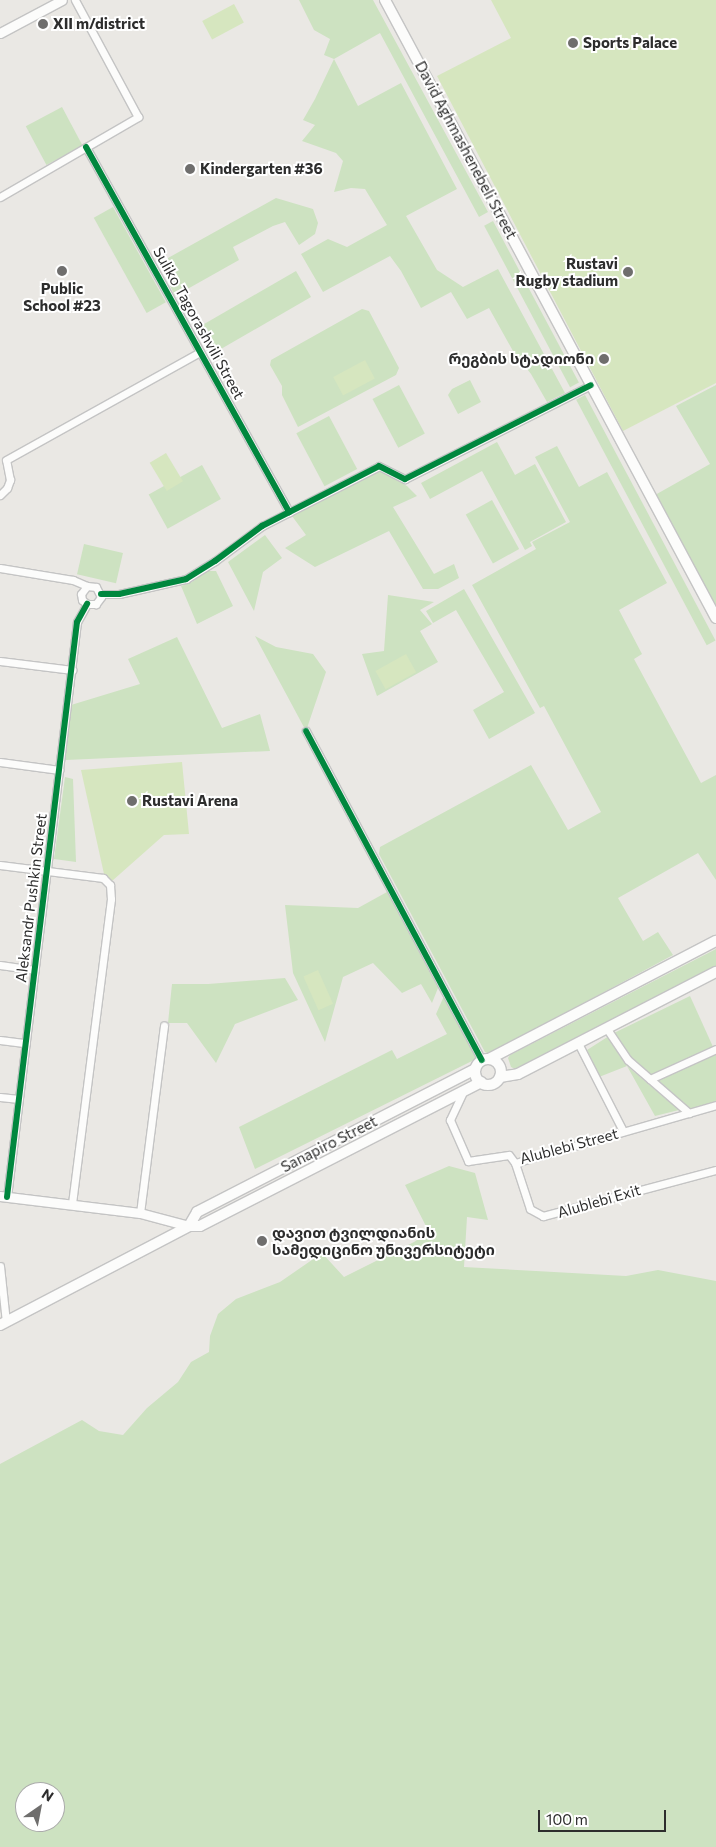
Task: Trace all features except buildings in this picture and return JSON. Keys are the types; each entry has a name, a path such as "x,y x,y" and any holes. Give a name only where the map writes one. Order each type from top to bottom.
{"main road":[{"name":"David Aghmashenebeli Street","path":"385,0 716,618"},
{"name":"Sanapiro Street","path":"189,1226 197,1212 716,941"},
{"path":"500,1077 498,1064 482,1063 475,1074 481,1082 491,1084 500,1077 518,1074 716,972"},
{"name":"Sanapiro Street","path":"3,1323 189,1226 200,1226 481,1082"}],"street":[{"path":"0,33 62,0"},
{"path":"0,197 138,117 75,0"},
{"name":"Suliko Tagorashvili Street","path":"86,147 289,512"},
{"path":"0,495 7,488 10,480 6,460 200,352"},
{"path":"101,594 119,594 186,578 215,561 262,526 379,466 405,479 591,385"},
{"path":"0,568 73,580 87,586 96,587 101,594"},
{"path":"87,586 81,594 82,600 87,604 93,605 98,602 101,594"},
{"name":"Aleksandr Pushkin Street","path":"4,1196 19,1099 77,622 87,604"},
{"path":"0,661 72,670"},
{"path":"306,731 482,1063"},
{"path":"0,762 59,770"},
{"path":"0,865 47,871"},
{"name":"Aleksandr Pushkin Street","path":"47,871 103,878 110,886 111,898 72,1205"},
{"path":"0,966 35,970"},
{"path":"140,1213 164,1026"},
{"path":"607,1028 628,1060 689,1112"},
{"path":"0,1040 26,1043"},
{"path":"578,1043 623,1131"},
{"path":"650,1079 716,1049"},
{"name":"Alublebi Street","path":"463,1091 450,1120 468,1161 509,1155 515,1163 716,1105"},
{"path":"0,1097 19,1099"},
{"name":"Alublebi Exit","path":"515,1163 530,1209 543,1216 716,1170"},
{"path":"4,1196 140,1213 189,1226"},
{"path":"0,1266 3,1323"}],"green space":[{"path":"299,0 373,0 488,212 479,217 380,33 334,59 324,55 330,39 314,30"},
{"name":"Rustavi Rugby stadium","path":"491,0 716,0 716,383 623,431 437,76 511,38"},
{"path":"234,4 244,23 212,39 202,21"},
{"path":"334,59 358,106 401,83 457,189 406,216 437,270 463,287 498,269 565,393 547,402 531,374 513,351 489,308 467,319 451,292 421,308 401,271 390,256 323,292 301,254 328,239 347,247 387,225 365,189 351,188 334,192 343,161 336,153 302,141 315,125 303,120"},
{"path":"62,107 83,146 46,165 26,126"},
{"path":"276,198 313,209 318,223 315,234 299,245 285,222 273,226 233,247 239,260 175,296 159,263"},
{"path":"113,207 166,302 147,313 94,218"},
{"path":"493,221 579,383 570,387 484,226"},
{"path":"296,271 311,297 215,352 200,326"},
{"path":"362,309 369,311 399,368 396,375 298,427 282,395 282,386 270,365 271,360"},
{"path":"365,360 375,379 343,395 333,377"},
{"path":"470,380 481,402 458,414 448,395 452,389"},
{"path":"399,385 425,434 398,448 373,399"},
{"path":"716,385 716,608 655,495 710,464 676,406"},
{"path":"585,395 716,640 707,645 576,400"},
{"path":"329,416 357,469 324,486 296,433"},
{"path":"497,442 515,475 535,464 566,522 530,542 532,546 525,550 482,471 430,499 421,483"},
{"path":"557,446 579,487 607,472 667,583 619,610 642,654 634,659 701,783 716,775 716,880 698,853 618,898 643,941 658,932 673,955 489,1054 485,1052 379,854 380,847 531,765 568,830 601,812 544,706 540,708 472,585 536,549 532,542 570,522 535,457"},
{"path":"166,453 183,481 167,491 150,463"},
{"path":"202,465 221,499 168,529 149,495"},
{"path":"381,471 407,486 417,496 393,507 434,574 454,564 459,578 438,589 423,589 389,531 315,567 285,548 306,535 292,516"},
{"path":"492,500 519,549 493,564 466,515"},
{"path":"265,535 282,558 263,572 254,611 228,562"},
{"path":"84,544 123,553 116,583 77,574"},
{"path":"207,571 216,571 233,606 197,624 181,586 192,582"},
{"path":"464,589 535,713 489,739 473,710 504,692 456,610 433,623 426,611"},
{"path":"388,595 434,602 420,610 432,624 420,631 438,662 377,696 362,654 384,651"},
{"path":"255,636 276,647 313,654 326,672 306,731"},
{"path":"177,637 222,728 260,714 270,751 66,760 64,758 71,705 140,684 128,659"},
{"path":"406,654 416,672 386,689 375,671"},
{"name":"Rustavi Arena","path":"182,762 189,834 164,835 112,881 104,874 81,770"},
{"path":"65,777 73,779 76,862 54,859"},
{"path":"387,892 438,988 432,1003 421,984 402,993 373,963 343,977 325,1042 293,973 285,905 358,908"},
{"path":"716,949 716,966 515,1069 511,1067 508,1058 510,1055"},
{"path":"318,970 333,1004 318,1010 303,977"},
{"path":"285,978 298,1000 235,1024 216,1063 187,1023 168,1023 172,984 208,984"},
{"path":"444,996 476,1059 255,1169 239,1127 392,1050 397,1059 447,1034 436,1014"},
{"path":"690,996 714,1049 652,1077 633,1060 614,1033"},
{"path":"609,1036 627,1066 599,1077 587,1050"},
{"path":"716,1052 716,1104 690,1112 653,1080"},
{"path":"627,1066 679,1110 655,1116"},
{"path":"449,1166 475,1173 488,1220 467,1217 464,1267 626,1276 658,1270 716,1281 716,1847 0,1847 0,1464 82,1420 99,1431 123,1435 147,1408 178,1382 191,1362 209,1352 210,1336 218,1314 236,1299 280,1282 322,1253 344,1277 414,1242 429,1232 405,1185"}],"cycle path":[{"path":"86,147 289,512"},
{"path":"101,594 119,594 186,579 215,561 262,526 379,466 405,479 591,385"},
{"path":"7,1197 77,622 87,604"},
{"path":"306,731 482,1060"}],"place":[{"name":"XII m/district","path":"43,24"},
{"name":"Sports Palace","path":"573,43"},
{"name":"Kindergarten #36","path":"190,169"},
{"name":"Public School #23","path":"62,271"},
{"name":"Rustavi Rugby stadium","path":"628,272"},
{"name":"რეგბის სტადიონი","path":"604,359"},
{"name":"Rustavi Arena","path":"132,801"},
{"name":"დავით ტვილდიანის სამედიცინო უნივერსიტეტი","path":"262,1241"}]}
